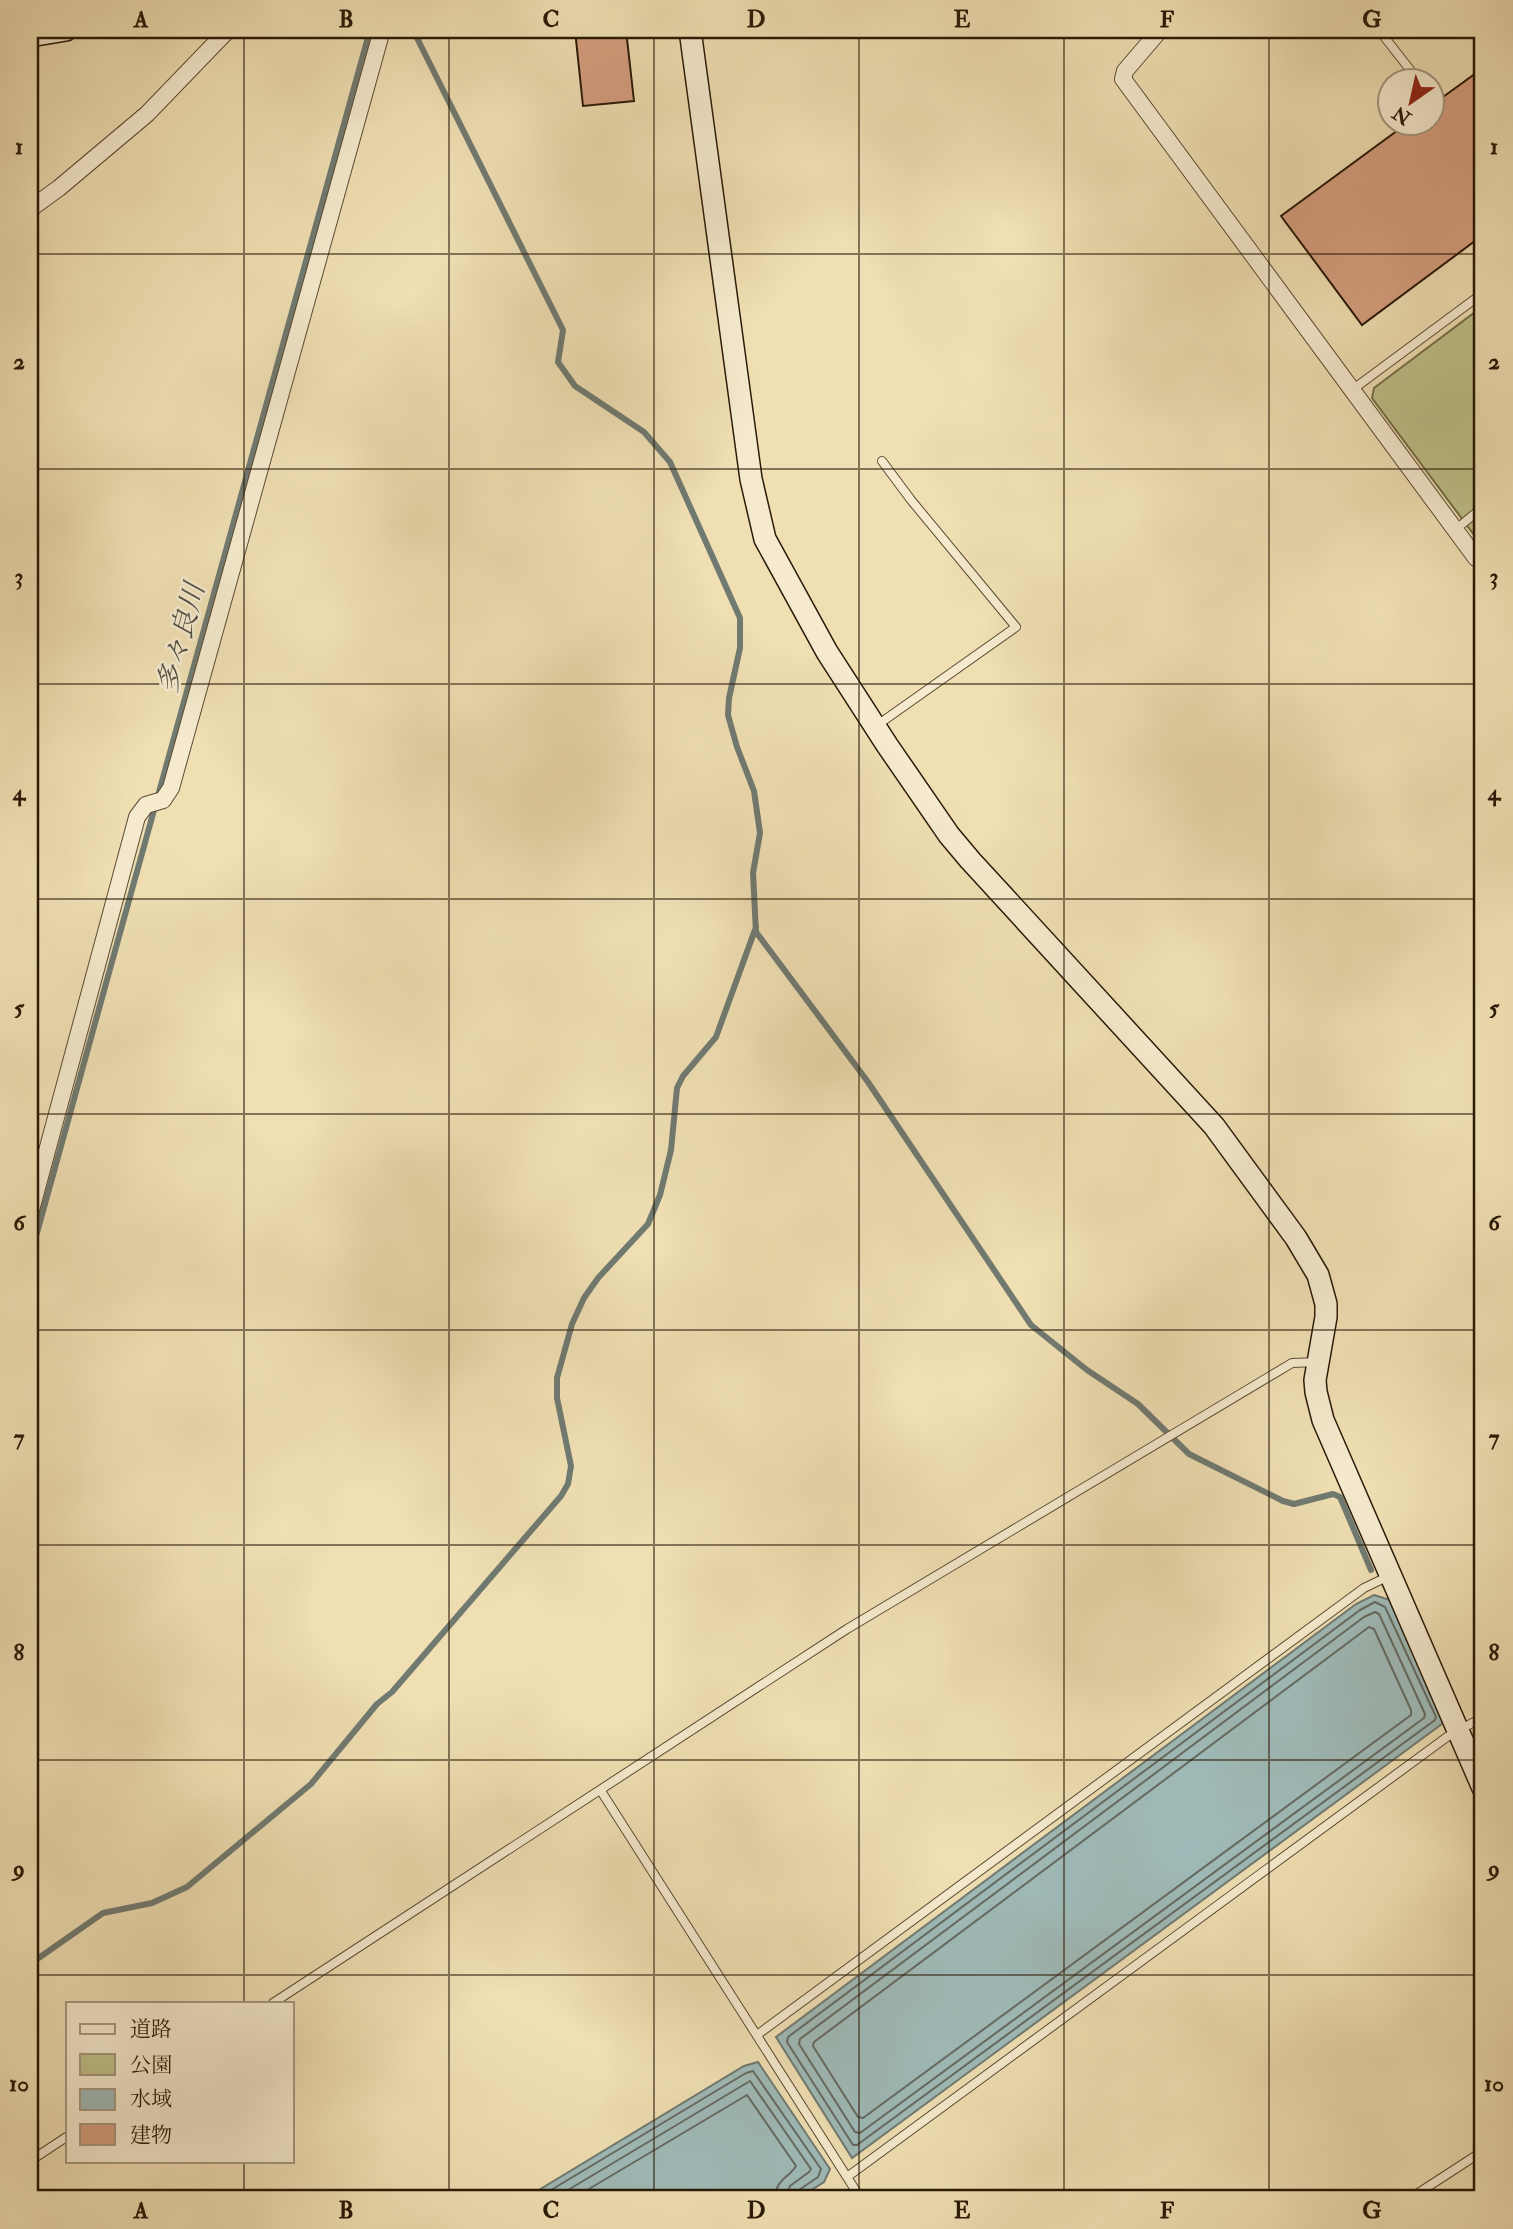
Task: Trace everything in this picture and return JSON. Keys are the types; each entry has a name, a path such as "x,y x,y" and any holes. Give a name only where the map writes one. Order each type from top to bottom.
{"street":[{"path":"30,36 66,30"},
{"path":"30,209 147,114 228,30"},
{"path":"31,1207 137,817 146,805 163,800 171,788 382,30"},
{"path":"690,30 749,465 765,538 827,652 949,835 1214,1126 1296,1238 1318,1275 1326,1304 1315,1392 1323,1420 1483,1788"},
{"path":"1160,30 1125,71 1123,79 1480,563"}],"lane":[{"path":"1379,30 1407,66"},
{"path":"1352,390 1483,293"},
{"path":"875,726 1016,626 882,461"},
{"path":"1455,530 1483,507"},
{"path":"275,2002 847,1629 1292,1363 1318,1362"},
{"path":"757,2035 1364,1588 1390,1575"},
{"path":"847,2177 1458,1730 1483,1717"},
{"path":"601,1791 861,2199"},
{"path":"30,2161 66,2137"},
{"path":"1409,2199 1483,2151"}],"green space":[{"path":"1483,306 1483,547 1372,398 1374,388"}],"water":[{"path":"1374,1595 1390,1600 1446,1721 852,2158 776,2037 1356,1604"},
{"path":"758,2062 830,2169 824,2182 797,2199 524,2199 744,2066"}],"building":[{"path":"575,30 626,30 634,101 583,106"},
{"path":"1483,68 1483,235 1362,325 1281,216 1390,136 1446,136 1446,95"}],"waterway":[{"name":"多々良川","path":"30,1258 370,30"},
{"path":"413,30 563,330 558,362 575,386 644,432 670,462 740,618 740,648 728,715 754,791 760,833 753,873 756,932 868,1082 1031,1325 1087,1370 1138,1404 1189,1454 1283,1501 1294,1504 1333,1494 1340,1497 1371,1570"},
{"path":"30,1964 103,1913 152,1903 187,1887 311,1784 377,1704 392,1692 561,1496 568,1484 571,1466 557,1398 557,1378 572,1324 584,1298 598,1278 648,1224 660,1195 671,1150 677,1088 683,1076 716,1037 756,927"}]}
